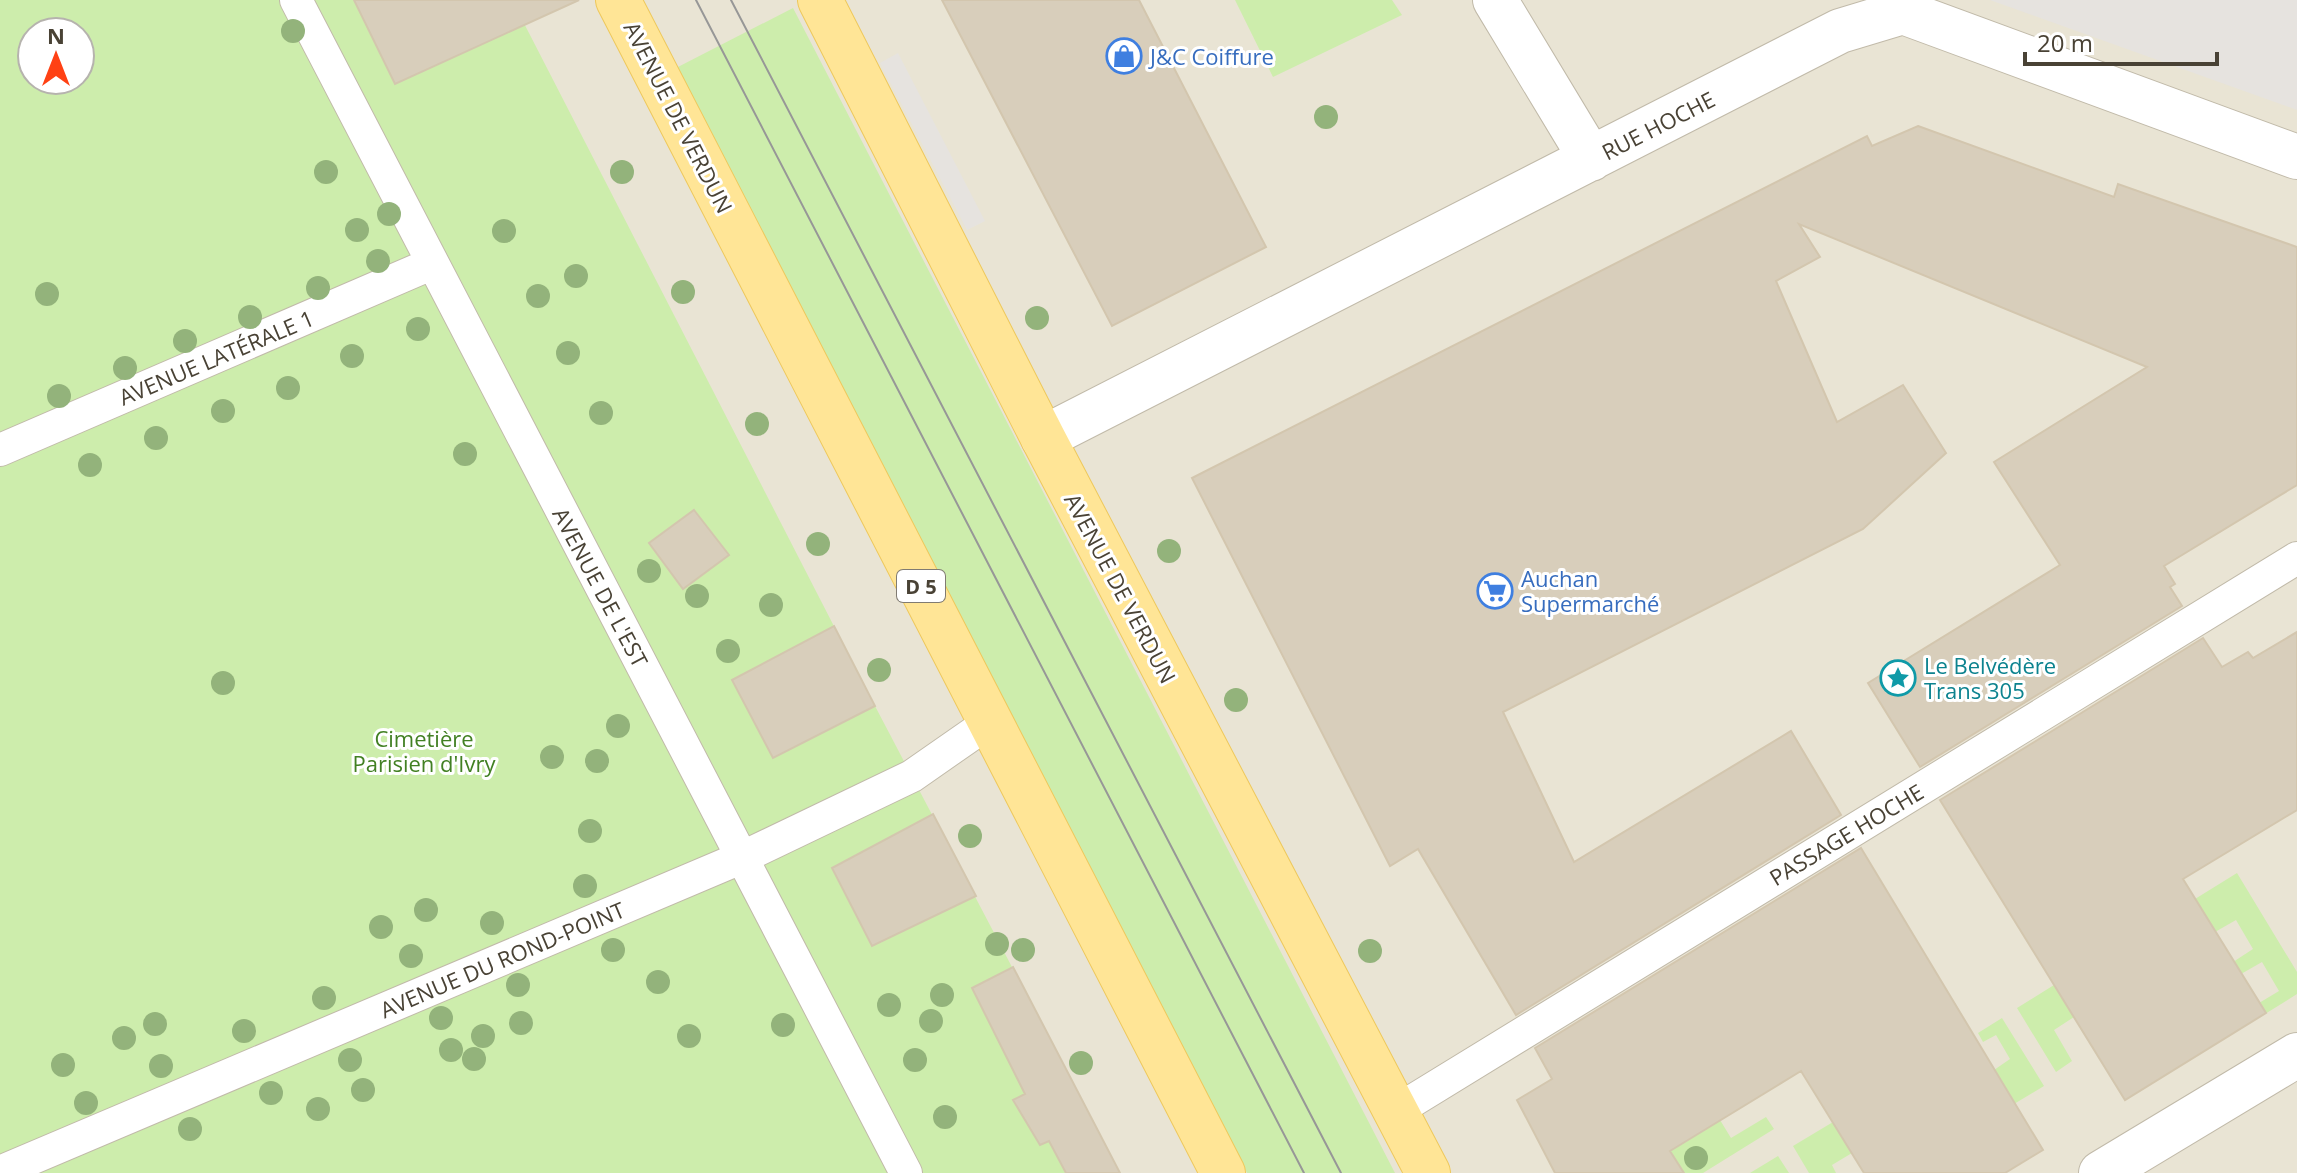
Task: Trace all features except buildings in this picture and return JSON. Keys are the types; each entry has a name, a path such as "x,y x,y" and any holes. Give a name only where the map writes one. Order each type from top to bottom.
{"main road":[{"name":"AVENUE DE VERDUN","path":"618,0 1223,1173"},
{"name":"AVENUE DE VERDUN","path":"820,0 1043,438 1428,1173"}],"street":[{"path":"1495,0 1591,159"},
{"name":"RUE HOCHE","path":"1043,438 1840,31 1906,6 2297,157"},
{"path":"2101,1173 2297,1055"}],"lane":[{"name":"AVENUE DE L'EST","path":"296,0 906,1173"},
{"name":"AVENUE LATÉRALE 1","path":"0,450 431,264"},
{"name":"PASSAGE HOCHE","path":"1396,1111 2297,558"},
{"name":"AVENUE DU ROND-POINT","path":"0,1172 743,857 912,776 991,721"}],"shaded area":[{"path":"0,0 2297,0 2297,1173 0,1173"},
{"path":"1990,0 2297,0 2297,110"},
{"path":"898,53 985,221 967,230 880,63"}],"green space":[{"name":"Cimetière Parisien d'Ivry","path":"0,0 512,0 875,706 1120,1173 0,1173"},
{"path":"1235,0 1392,0 1402,15 1273,77"},
{"path":"793,8 1395,1173 1247,1173 674,69"},
{"path":"2237,873 2297,972 2297,994 2265,1014 2259,1003 2279,991 2262,962 2241,974 2233,962 2253,949 2236,920 2215,932 2195,899"},
{"path":"2054,985 2074,1017 2054,1030 2072,1061 2056,1072 2017,1008"},
{"path":"2002,1018 2044,1086 2014,1104 1994,1070 2010,1059 1996,1035 1983,1042 1978,1033"},
{"path":"1766,1117 1774,1129 1703,1173 1684,1173 1670,1151 1720,1120 1731,1138"},
{"path":"1833,1122 1852,1153 1832,1165 1836,1173 1809,1173 1793,1146"},
{"path":"1778,1156 1789,1173 1750,1173"}],"tram line":[{"path":"696,0 1304,1173"},
{"path":"731,0 1341,1173"}],"place":[{"name":"J&C Coiffure","path":"1124,56"},
{"name":"Auchan Supermarché","path":"1495,591"},
{"name":"Le Belvédère Trans 305","path":"1898,678"}]}
